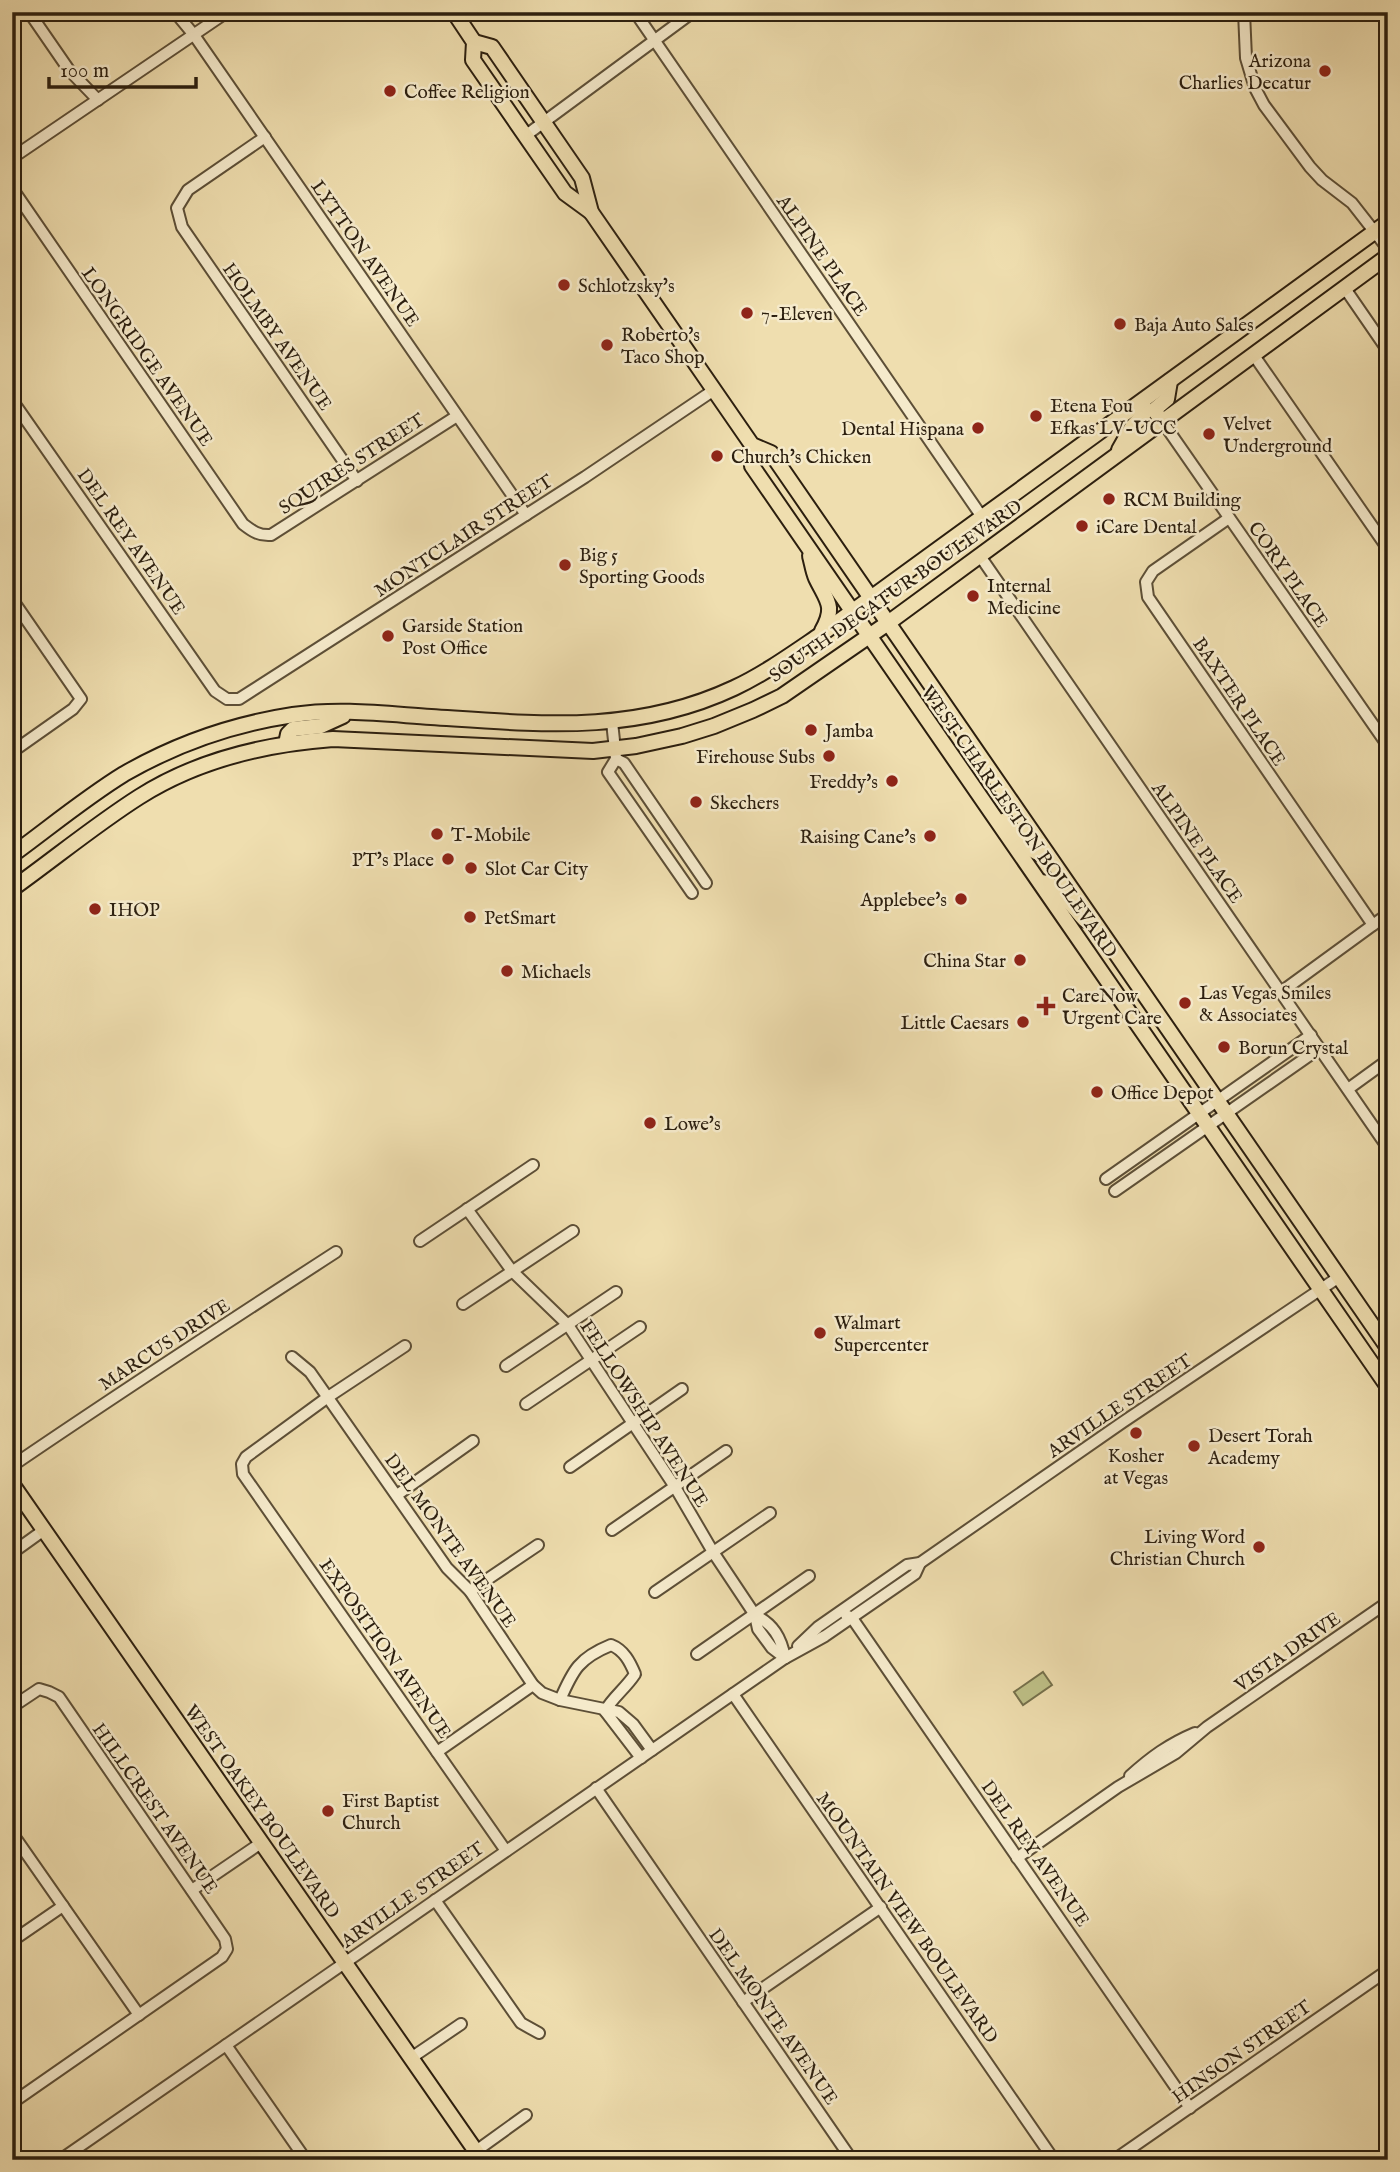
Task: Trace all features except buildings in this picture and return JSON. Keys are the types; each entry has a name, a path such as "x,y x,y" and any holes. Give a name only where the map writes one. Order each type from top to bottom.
{"main road":[{"name":"WEST CHARLESTON BOULEVARD","path":"454,12 474,42 473,60 565,193 591,212 752,445 771,453 1116,953 1320,1290 1388,1387"},
{"name":"WEST CHARLESTON BOULEVARD","path":"474,42 492,47 582,178 591,212"},
{"name":"SOUTH DECATUR BOULEVARD","path":"12,855 106,786 138,766 216,733 270,719 297,714 351,712 558,724 612,722 653,715 719,695 756,677 820,635 1388,222"},
{"name":"SOUTH DECATUR BOULEVARD","path":"12,889 113,814 158,786 211,763 254,750 333,739 616,754 682,736 746,713 788,692 888,623 1388,256"},
{"path":"1163,421 1154,410 1167,399 1170,381"},
{"path":"1117,454 1132,427 1144,414 1143,401"},
{"name":"WEST CHARLESTON BOULEVARD","path":"752,445 752,466 1040,883 1217,1121 1339,1277 1388,1348"},
{"path":"808,548 815,575 830,606 830,615 820,635"},
{"path":"286,744 288,734 293,729 321,726 351,712"},
{"path":"988,807 1021,836 1034,852 1047,854"},
{"path":"1040,883 1046,881 1054,886 1116,953"},
{"name":"WEST OAKEY BOULEVARD","path":"12,1484 479,2155"}],"street":[{"path":"29,12 69,70 98,100"},
{"name":"LYTTON AVENUE","path":"175,12 194,35 526,515"},
{"path":"12,158 227,12"},
{"name":"ALPINE PLACE","path":"635,12 982,517"},
{"path":"526,136 693,12"},
{"path":"1244,12 1247,58 1255,88 1264,105 1315,174 1353,203 1388,249"},
{"name":"HOLMBY AVENUE","path":"265,138 188,190 177,208 182,227 357,481"},
{"name":"LONGRIDGE AVENUE","path":"12,188 243,524 262,536"},
{"path":"1344,288 1388,351"},
{"path":"1253,354 1388,549"},
{"name":"MONTCLAIR STREET","path":"227,699 239,699 526,515 714,390"},
{"name":"DEL REY AVENUE","path":"12,400 215,691 227,699"},
{"name":"SQUIRES STREET","path":"262,536 271,535 457,416"},
{"name":"CORY PLACE","path":"1163,421 1388,746"},
{"name":"BAXTER PLACE","path":"1229,518 1153,571 1146,582 1147,597 1373,925"},
{"name":"ALPINE PLACE","path":"980,556 1388,1148"},
{"path":"12,599 81,699 73,709 12,752"},
{"path":"612,722 616,754 608,772 692,893"},
{"path":"616,754 706,883"},
{"path":"1280,992 1388,914"},
{"path":"1106,1179 1311,1035"},
{"path":"1115,1191 1320,1048"},
{"path":"1348,1089 1388,1060"},
{"path":"420,1241 533,1166"},
{"name":"FELLOWSHIP AVENUE","path":"467,1209 512,1271 568,1325 634,1423 754,1615 768,1622 782,1642 785,1658"},
{"path":"463,1304 573,1231"},
{"name":"MARCUS DRIVE","path":"12,1466 336,1252"},
{"name":"ARVILLE STREET","path":"785,1658 818,1627 907,1565 920,1563 1339,1277"},
{"path":"506,1366 616,1292"},
{"path":"526,1404 640,1327"},
{"path":"328,1397 405,1346"},
{"name":"DEL MONTE AVENUE","path":"292,1357 310,1372 447,1568 470,1591 533,1685 542,1693 560,1700 619,1712 633,1724 652,1750"},
{"path":"570,1466 682,1389"},
{"name":"EXPOSITION AVENUE","path":"328,1397 246,1457 242,1464 243,1474 506,1851"},
{"path":"397,1495 472,1441"},
{"path":"612,1530 726,1451"},
{"path":"654,1592 770,1513"},
{"path":"12,1553 44,1530"},
{"path":"470,1591 538,1545"},
{"name":"ARVILLE STREET","path":"60,2160 785,1658 852,1618 915,1574 920,1563"},
{"path":"696,1654 809,1576"},
{"path":"883,1582 898,1586"},
{"name":"VISTA DRIVE","path":"1017,1858 1118,1787 1176,1753 1207,1727 1388,1602"},
{"path":"837,1614 852,1618"},
{"name":"DEL REY AVENUE","path":"852,1618 1190,2108"},
{"path":"560,1700 571,1673 578,1664 611,1645 619,1648 635,1674 612,1698 604,1711 640,1758"},
{"path":"437,1752 533,1685"},
{"name":"HILLCREST AVENUE","path":"12,1707 39,1689 59,1697 225,1939 226,1949 222,1957 139,2015"},
{"name":"MOUNTAIN VIEW BOULEVARD","path":"733,1694 1054,2160"},
{"name":"DEL MONTE AVENUE","path":"596,1788 852,2160"},
{"path":"12,1833 139,2015 12,2103"},
{"path":"192,1890 261,1843"},
{"path":"435,1900 522,2023 539,2033"},
{"path":"12,1941 63,1906"},
{"path":"743,2002 881,1907"},
{"name":"HINSON STREET","path":"1114,2160 1388,1970"},
{"path":"411,2058 461,2024"},
{"path":"226,2045 306,2160"},
{"path":"479,2155 526,2115"},
{"path":"12,2155 15,2160"}],"green space":[{"path":"1043,1672 1052,1685 1023,1705 1014,1692"}],"place":[{"name":"Arizona Charlies Decatur","path":"1325,71"},
{"name":"Coffee Religion","path":"390,91"},
{"name":"Schlotzsky's","path":"564,285"},
{"name":"7-Eleven","path":"747,313"},
{"name":"Baja Auto Sales","path":"1120,324"},
{"name":"Roberto's Taco Shop","path":"607,345"},
{"name":"Etena Fou Efkas LV-UCC","path":"1036,416"},
{"name":"Dental Hispana","path":"978,428"},
{"name":"Velvet Underground","path":"1209,434"},
{"name":"Church's Chicken","path":"717,456"},
{"name":"RCM Building","path":"1109,499"},
{"name":"iCare Dental","path":"1082,526"},
{"name":"Big 5 Sporting Goods","path":"565,565"},
{"name":"Internal Medicine","path":"973,596"},
{"name":"Garside Station Post Office","path":"388,636"},
{"name":"Jamba","path":"811,730"},
{"name":"Firehouse Subs","path":"829,756"},
{"name":"Freddy's","path":"892,781"},
{"name":"Skechers","path":"696,802"},
{"name":"T-Mobile","path":"437,834"},
{"name":"Raising Cane's","path":"930,836"},
{"name":"PT's Place","path":"448,859"},
{"name":"Slot Car City","path":"471,868"},
{"name":"Applebee's","path":"961,899"},
{"name":"IHOP","path":"95,909"},
{"name":"PetSmart","path":"470,917"},
{"name":"China Star","path":"1020,960"},
{"name":"Michaels","path":"507,971"},
{"name":"Las Vegas Smiles & Associates","path":"1185,1003"},
{"name":"CareNow Urgent Care","path":"1046,1006"},
{"name":"Little Caesars","path":"1023,1022"},
{"name":"Borun Crystal","path":"1224,1047"},
{"name":"Office Depot","path":"1097,1092"},
{"name":"Lowe's","path":"650,1123"},
{"name":"Walmart Supercenter","path":"820,1333"},
{"name":"Kosher at Vegas","path":"1136,1433"},
{"name":"Desert Torah Academy","path":"1194,1446"},
{"name":"Living Word Christian Church","path":"1259,1547"},
{"name":"First Baptist Church","path":"328,1811"}]}
